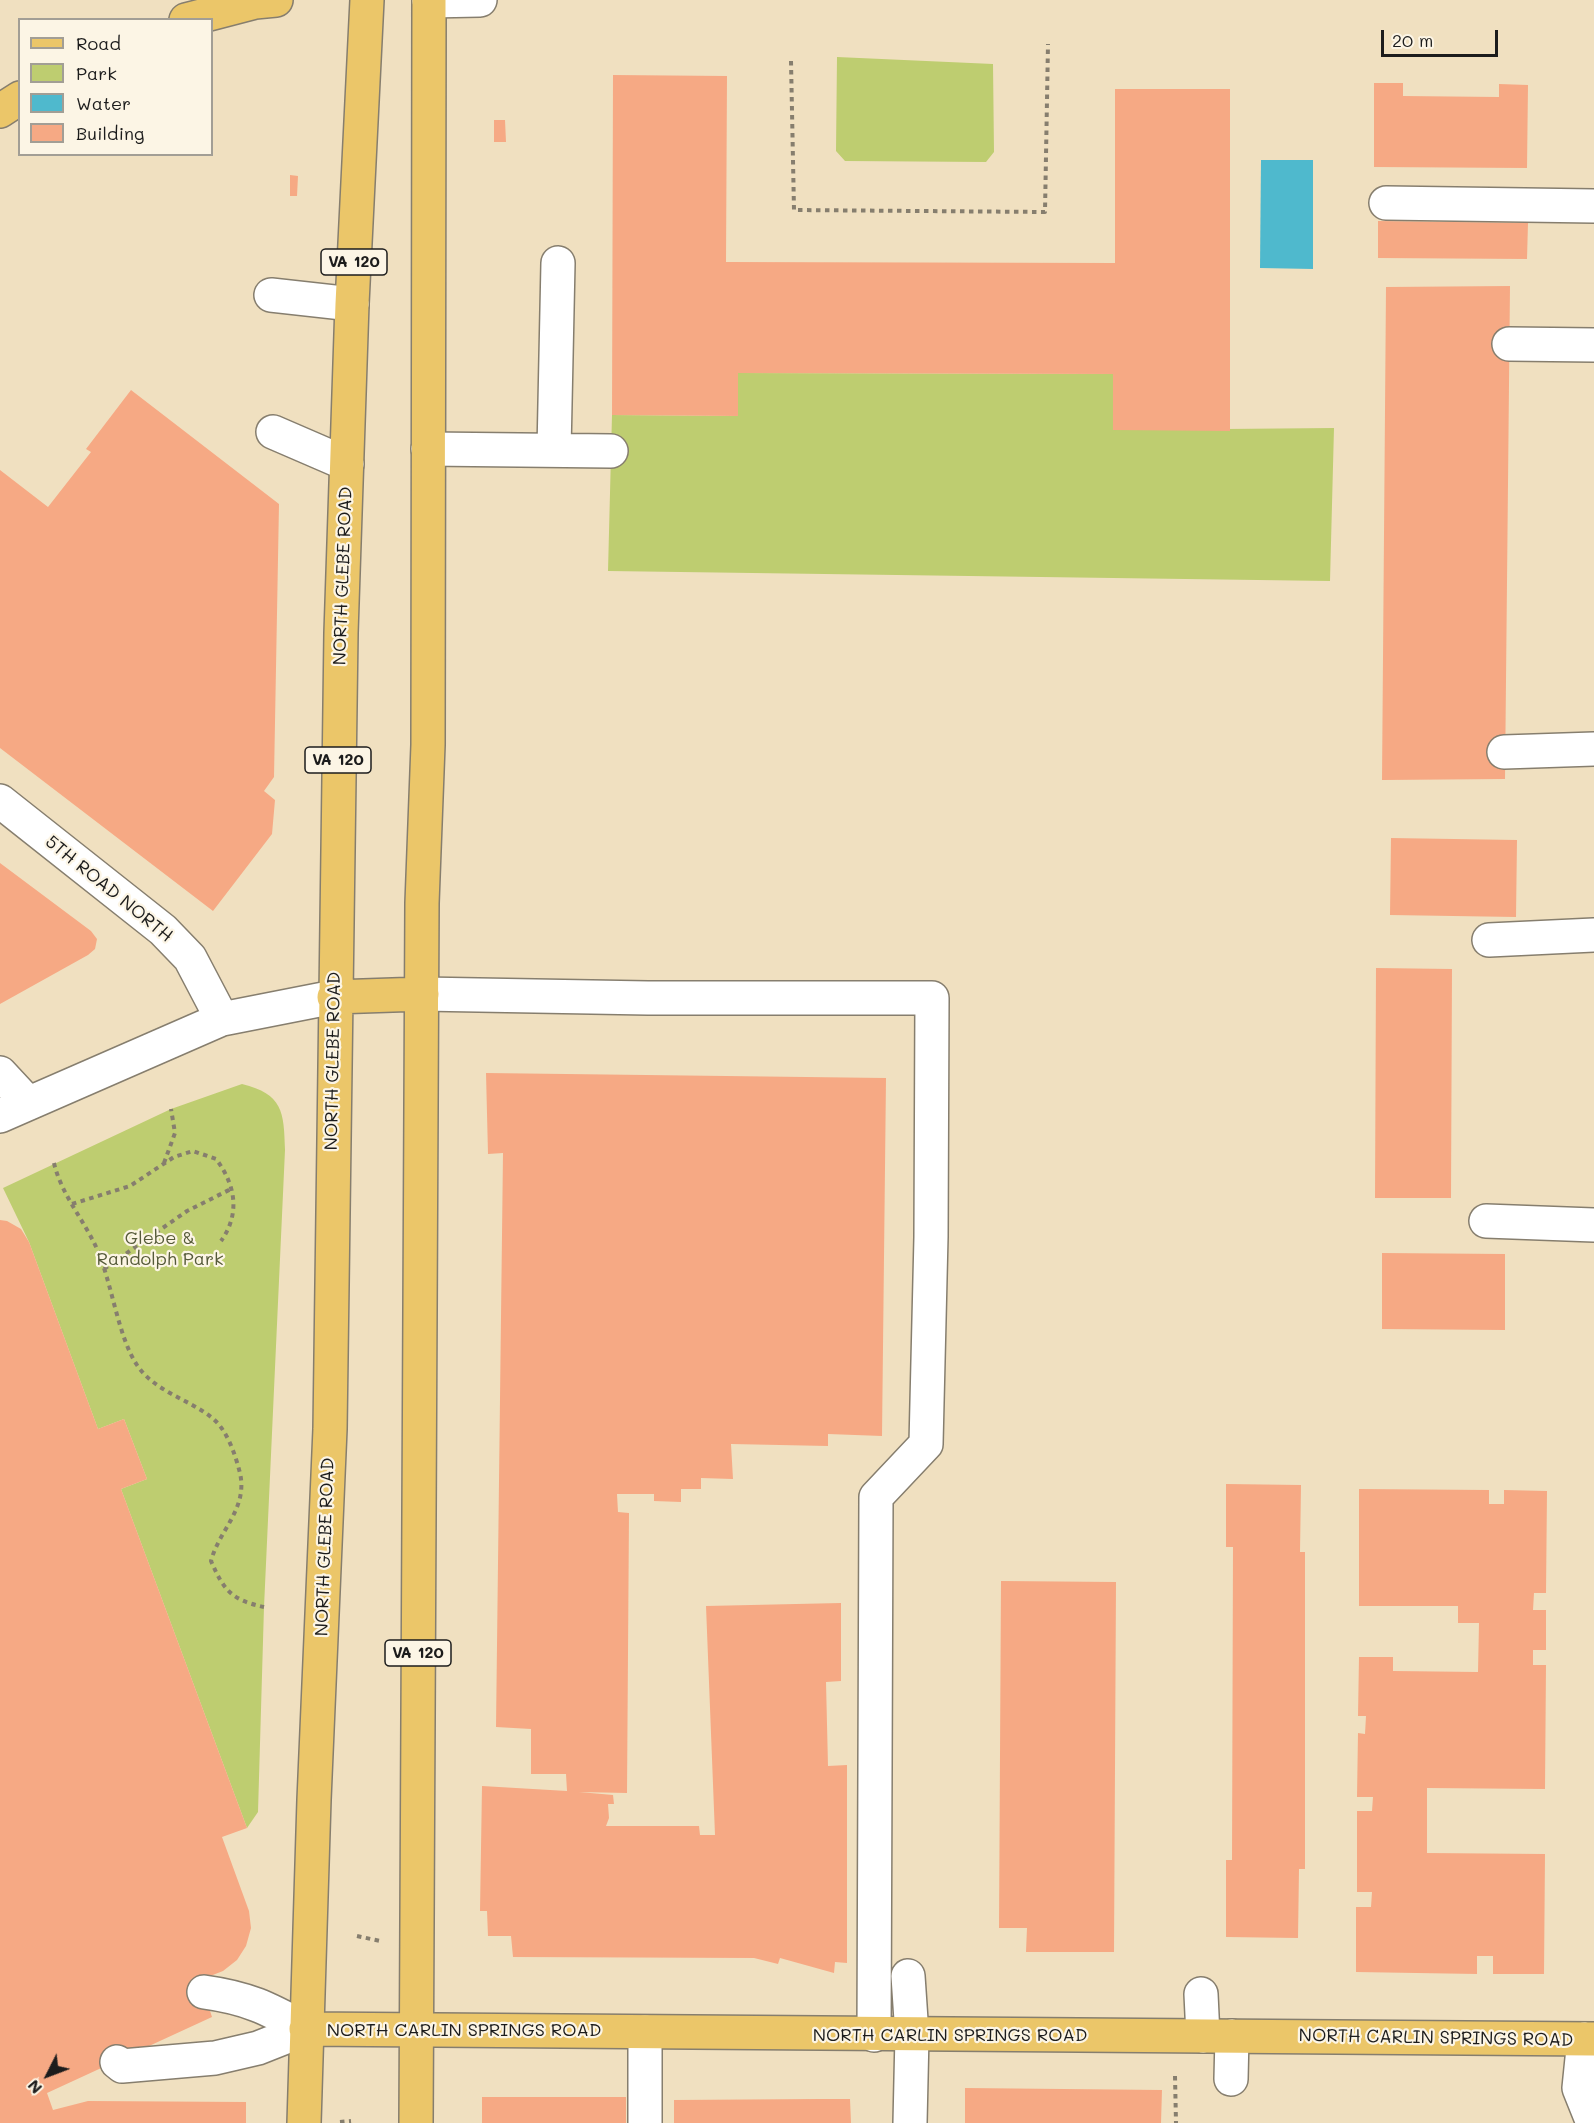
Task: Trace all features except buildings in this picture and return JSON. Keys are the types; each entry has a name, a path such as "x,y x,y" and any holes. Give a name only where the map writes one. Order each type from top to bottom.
{"main road":[{"path":"194,18 255,2 276,0"},
{"name":"NORTH GLEBE ROAD","path":"304,2123 330,1429 334,997 347,464 352,304 368,0"},
{"name":"VA 120","path":"416,2123 422,993 428,745 425,0"},
{"path":"0,111 18,99"},
{"path":"334,997 422,993"},
{"name":"NORTH CARLIN SPRINGS ROAD","path":"306,2029 417,2028 912,2036 1589,2039"}],"street":[{"path":"425,0 480,0"},
{"path":"1386,203 1594,206"},
{"path":"554,450 558,263"},
{"path":"271,295 352,304"},
{"path":"1509,344 1594,345"},
{"path":"273,432 347,464"},
{"path":"428,449 611,450"},
{"path":"1504,752 1594,749"},
{"name":"5TH ROAD NORTH","path":"0,801 163,930 190,958 222,1019"},
{"path":"1489,940 1594,935"},
{"path":"422,993 657,998 932,998 931,1225 926,1444 876,1497 874,2035"},
{"path":"0,1073 13,1109 222,1019 334,997"},
{"path":"1486,1221 1594,1225"},
{"path":"908,1976 912,2036 910,2123"},
{"path":"204,1992 238,1996 259,2003 306,2029"},
{"path":"1201,1994 1231,2079"},
{"path":"117,2062 122,2066 215,2058 258,2048 306,2029"},
{"path":"645,2031 645,2123"},
{"path":"1589,2039 1579,2088 1593,2123"}],"path":[{"path":"791,61 794,210 1045,212 1048,44"},
{"path":"164,1163 175,1132 171,1109"},
{"path":"72,1204 130,1185 174,1157 193,1151 216,1159 233,1188 234,1212 228,1231 221,1241"},
{"path":"54,1163 57,1177 97,1248 127,1346 138,1367 155,1383 212,1417 228,1438 240,1475 240,1505 231,1524 215,1545 211,1561 227,1592 242,1602 264,1607"},
{"path":"104,1269 177,1217 233,1188"},
{"path":"357,1936 387,1942"},
{"path":"1175,2076 1176,2123"}],"green space":[{"path":"837,57 993,64 994,152 986,162 845,161 836,151"},
{"path":"738,373 1113,374 1113,430 1334,428 1330,581 608,571 612,415 738,416"},
{"name":"Glebe & Randolph Park","path":"242,1084 266,1093 278,1106 284,1125 285,1150 264,1607 258,1812 247,1828 121,1489 147,1479 124,1419 98,1429 29,1242 3,1188 171,1109"}],"water":[{"path":"1261,160 1313,160 1313,269 1260,268"}]}
